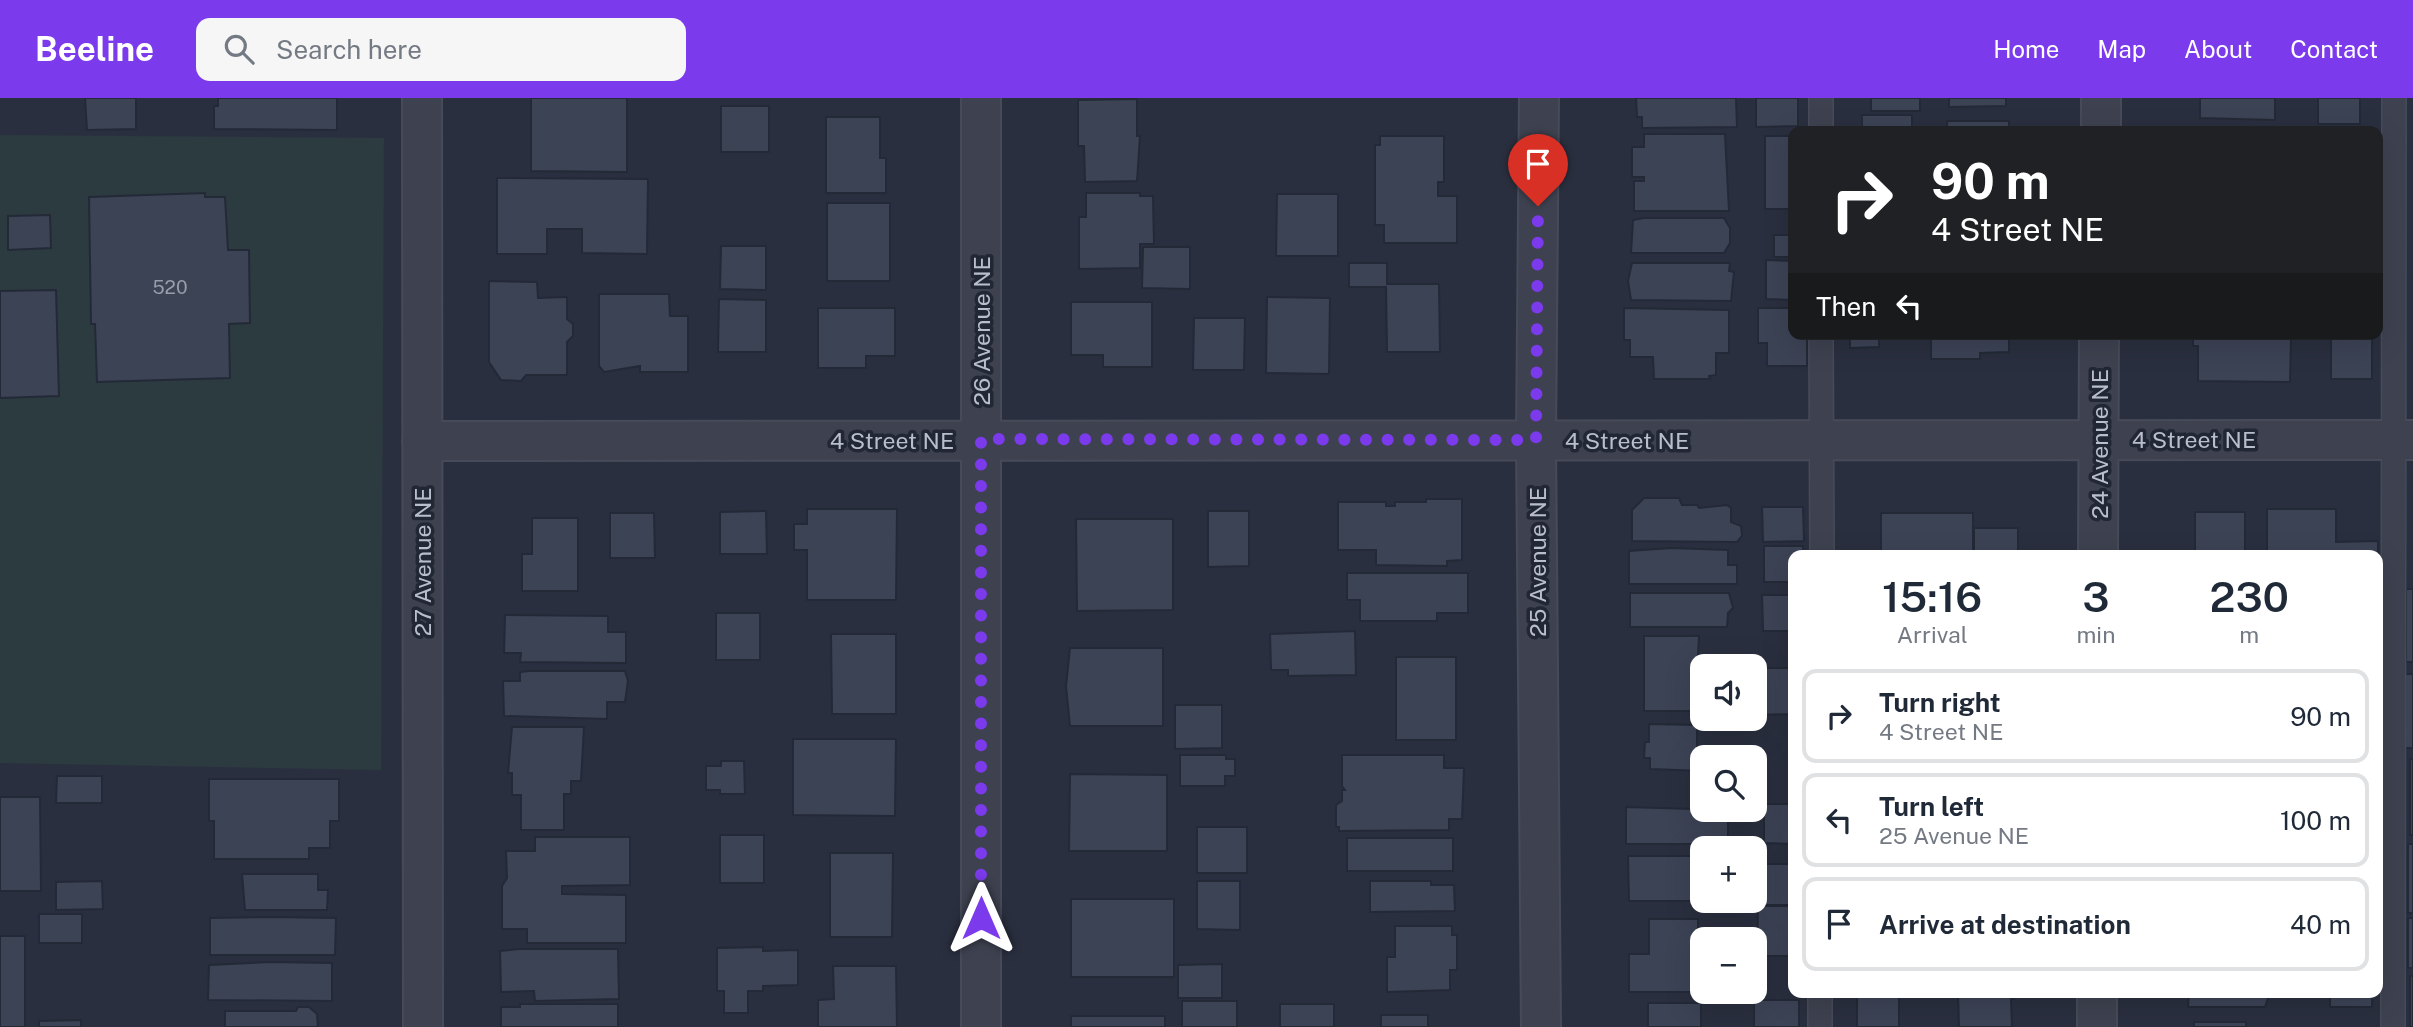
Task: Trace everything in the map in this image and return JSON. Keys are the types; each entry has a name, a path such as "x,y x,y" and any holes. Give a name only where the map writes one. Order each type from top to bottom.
{"street":[{"name":"27 Avenue NE","path":"422,98 423,1027"},
{"name":"26 Avenue NE","path":"981,98 981,1027"},
{"name":"25 Avenue NE","path":"1539,98 1536,440 1541,1027"},
{"path":"2101,98 2101,126"},
{"name":"24 Avenue NE","path":"2098,550 2099,340"},
{"name":"4 Street NE","path":"422,441 2404,440"},
{"path":"2097,998 2097,1027"}],"lane":[{"path":"1821,98 1821,126"},
{"path":"2393,1027 2404,440 2394,98"},
{"path":"1821,340 1822,550"},
{"path":"1820,998 1820,1027"}],"shaded area":[{"path":"0,135 384,138 381,770 0,763"}],"building":[{"path":"85,98 136,98 136,129 87,130"},
{"path":"218,98 337,98 337,130 214,129 214,106 218,106"},
{"path":"531,98 627,98 627,172 531,171"},
{"path":"1636,98 1736,98 1737,127 1642,128 1642,117 1637,117"},
{"path":"1756,98 1798,98 1798,126 1756,127"},
{"path":"1871,98 1920,98 1920,111 1871,111"},
{"path":"1949,98 2006,98 2006,106 1949,107"},
{"path":"2200,98 2275,98 2275,120 2200,118"},
{"path":"2318,98 2360,98 2360,124 2318,124"},
{"path":"1137,99 1137,136 1140,136 1137,181 1085,182 1084,146 1078,146 1078,100"},
{"path":"721,106 769,106 769,152 721,152"},
{"path":"1862,115 1912,115 1912,126 1862,126"},
{"path":"826,117 880,117 880,158 886,158 886,193 826,193"},
{"path":"1947,121 2009,121 2009,126 1947,126"},
{"path":"1644,134 1725,134 1729,211 1634,211 1634,181 1644,181 1644,177 1632,177 1632,147 1644,147"},
{"path":"1380,136 1444,136 1444,182 1438,182 1438,196 1457,196 1457,243 1384,243 1384,225 1375,225 1375,145 1380,145"},
{"path":"1765,136 1788,136 1788,209 1765,209"},
{"path":"497,178 648,179 647,254 582,253 582,229 547,229 547,254 497,254"},
{"path":"205,193 205,197 225,197 228,250 249,250 250,323 229,324 230,378 97,382 95,324 91,324 89,197"},
{"path":"1086,193 1140,193 1140,196 1153,196 1154,244 1140,244 1140,268 1079,269 1079,217 1086,217"},
{"path":"1277,194 1338,194 1338,256 1276,256"},
{"path":"827,203 890,203 890,281 827,281"},
{"path":"50,215 51,248 8,250 8,216"},
{"path":"1724,218 1730,228 1730,243 1724,253 1631,253 1633,220"},
{"path":"1774,235 1788,235 1788,257 1774,257"},
{"path":"721,246 766,246 766,290 720,289"},
{"path":"1143,247 1190,247 1190,289 1142,288"},
{"path":"1766,260 1788,261 1788,300 1766,299"},
{"path":"1349,263 1387,263 1387,284 1439,284 1440,352 1387,352 1386,287 1349,287"},
{"path":"1632,263 1730,263 1729,271 1734,272 1731,301 1631,300 1628,281"},
{"path":"489,281 537,282 538,298 567,297 567,319 573,324 573,336 567,342 567,375 526,375 521,381 501,380 489,362"},
{"path":"56,290 59,396 0,398 0,291"},
{"path":"599,294 669,294 670,316 688,316 688,372 640,372 640,366 604,372 599,366"},
{"path":"1267,297 1330,298 1329,374 1266,373"},
{"path":"719,299 766,300 766,352 718,352"},
{"path":"1071,302 1152,302 1152,367 1103,367 1103,355 1071,355"},
{"path":"818,308 895,308 895,356 866,356 866,368 818,368"},
{"path":"1624,308 1729,310 1729,353 1716,353 1716,375 1709,376 1710,379 1654,379 1653,357 1630,357 1630,340 1624,340"},
{"path":"1758,308 1788,308 1788,340 1807,340 1807,366 1767,366 1767,343 1758,343"},
{"path":"1194,318 1245,318 1244,370 1193,370"},
{"path":"1850,340 1879,340 1879,347 1850,348"},
{"path":"1931,340 2009,340 2009,352 1980,353 1980,359 1931,359"},
{"path":"2193,340 2291,340 2290,382 2198,381 2198,346 2193,346"},
{"path":"2331,340 2372,340 2372,379 2331,379"},
{"path":"1644,498 1679,498 1682,505 1697,505 1699,508 1727,505 1731,508 1731,522 1741,526 1742,536 1737,542 1632,541 1632,510"},
{"path":"1426,499 1462,499 1462,560 1447,561 1447,566 1376,565 1376,550 1338,550 1338,502 1386,502 1386,506 1395,506 1395,502 1426,502"},
{"path":"1762,507 1803,507 1804,541 1763,542"},
{"path":"807,509 897,509 896,600 807,600 807,550 794,550 794,524 807,524"},
{"path":"2267,509 2336,509 2336,542 2378,541 2378,550 2267,550"},
{"path":"766,511 767,554 720,554 720,512"},
{"path":"1208,511 1249,511 1249,566 1208,567"},
{"path":"2195,512 2245,512 2245,550 2195,550"},
{"path":"610,513 654,513 655,558 610,558"},
{"path":"1881,513 1973,513 1973,550 1881,550"},
{"path":"532,518 578,518 578,591 522,591 522,554 532,554"},
{"path":"1076,519 1173,519 1173,610 1077,611"},
{"path":"1974,528 2018,528 2018,550 1974,550"},
{"path":"1764,546 1803,546 1803,550 1788,550 1788,582 1764,582"},
{"path":"1671,548 1728,550 1728,565 1737,565 1737,584 1629,584 1629,551"},
{"path":"1347,573 1468,573 1468,613 1437,613 1437,621 1360,621 1360,600 1347,600"},
{"path":"2406,589 2413,589 2413,662 2406,662"},
{"path":"1630,593 1729,593 1733,608 1728,613 1727,627 1630,627"},
{"path":"1762,595 1788,595 1788,631 1763,631"},
{"path":"716,613 760,613 760,660 716,660"},
{"path":"505,615 608,616 608,632 626,632 626,663 520,662 521,653 504,653"},
{"path":"1355,631 1356,675 1288,676 1288,670 1271,670 1270,634"},
{"path":"831,634 896,634 896,714 832,714"},
{"path":"1644,636 1699,636 1698,654 1690,654 1690,711 1644,711"},
{"path":"1070,648 1163,648 1163,726 1070,726 1066,686"},
{"path":"1396,657 1456,657 1456,740 1396,740"},
{"path":"1767,668 1788,668 1788,714 1767,715"},
{"path":"625,671 628,681 625,702 607,702 607,719 504,716 503,681 520,681 520,672"},
{"path":"2405,674 2413,674 2413,748 2405,748"},
{"path":"1175,705 1222,705 1222,748 1175,749"},
{"path":"1649,724 1690,725 1690,731 1697,731 1697,745 1690,745 1690,771 1650,769 1650,758 1644,758 1645,742 1649,742"},
{"path":"512,727 584,727 581,781 571,781 571,794 564,794 564,830 521,830 521,795 512,795 512,773 508,773"},
{"path":"793,739 896,739 895,816 793,815"},
{"path":"1180,755 1226,755 1226,759 1235,759 1235,776 1225,776 1225,786 1180,786"},
{"path":"1342,755 1444,755 1444,768 1464,768 1462,819 1449,819 1449,830 1339,831 1339,827 1336,827 1336,805 1342,801 1342,790 1345,790 1342,786"},
{"path":"2410,759 2413,759 2413,835 2410,835"},
{"path":"721,761 744,761 745,794 720,794 720,790 706,790 706,766 721,766"},
{"path":"1070,774 1167,775 1167,851 1069,851"},
{"path":"57,776 102,776 102,803 56,803"},
{"path":"209,779 339,779 339,821 330,821 330,848 309,848 309,859 214,859 214,821 209,821"},
{"path":"0,797 40,797 41,891 0,891"},
{"path":"1767,804 1788,804 1788,844 1767,843 1764,822 1767,822"},
{"path":"1626,807 1690,809 1690,822 1728,822 1728,836 1690,836 1690,844 1626,844"},
{"path":"1197,827 1247,827 1247,873 1197,873"},
{"path":"720,835 764,835 764,883 720,883"},
{"path":"535,837 630,837 630,885 562,886 562,894 626,895 626,943 527,943 527,929 502,929 502,886 507,878 506,851 535,851"},
{"path":"1347,838 1453,838 1453,871 1347,871"},
{"path":"2408,844 2413,844 2413,913 2408,913"},
{"path":"830,853 893,853 892,937 830,937"},
{"path":"1628,856 1690,856 1690,901 1629,901"},
{"path":"1767,864 1788,864 1788,905 1767,905"},
{"path":"242,874 318,874 318,890 328,890 327,910 245,910"},
{"path":"102,881 103,909 56,910 56,882"},
{"path":"1197,881 1240,881 1240,930 1197,929"},
{"path":"1370,881 1431,881 1431,885 1454,885 1455,911 1370,912"},
{"path":"1071,899 1174,899 1174,977 1071,977"},
{"path":"1767,906 1788,906 1788,956 1767,956 1767,927 1758,927 1758,913 1767,913"},
{"path":"39,914 82,914 82,943 39,943"},
{"path":"210,918 336,918 335,955 210,955"},
{"path":"2408,918 2413,918 2413,968 2408,968"},
{"path":"1649,919 1698,919 1698,927 1690,927 1690,992 1629,992 1629,954 1649,954"},
{"path":"1395,926 1452,926 1452,935 1457,935 1457,970 1450,970 1450,990 1387,992 1387,957 1395,957"},
{"path":"0,936 25,936 25,1027 0,1027"},
{"path":"763,947 763,951 798,950 798,985 763,986 763,991 748,991 748,1013 724,1013 724,991 717,991 717,948"},
{"path":"618,949 619,999 535,1001 534,991 501,992 500,951"},
{"path":"332,963 332,1001 208,1000 209,965"},
{"path":"1222,964 1222,998 1178,998 1178,965"},
{"path":"833,966 896,966 897,1027 818,1027 818,1000 834,999"},
{"path":"2410,976 2413,976 2413,1027 2410,1027"},
{"path":"1857,998 1899,998 1899,1027 1857,1027"},
{"path":"1958,998 2014,998 2011,999 2012,1027 1959,1027"},
{"path":"2189,998 2268,998 2265,1007 2188,1007"},
{"path":"2330,998 2372,998 2372,1007 2330,1007"},
{"path":"1767,1000 1799,1000 1799,1027 1754,1027 1754,1004 1767,1004"},
{"path":"1182,1001 1237,1001 1237,1027 1182,1027"},
{"path":"1648,1003 1701,1004 1701,1027 1648,1027"},
{"path":"520,1004 618,1004 618,1027 501,1027 501,1007 520,1007"},
{"path":"1280,1004 1334,1004 1334,1027 1280,1027"},
{"path":"298,1007 309,1007 317,1014 318,1027 225,1027 225,1011 296,1011"},
{"path":"1381,1015 1428,1015 1428,1027 1381,1027"},
{"path":"1071,1016 1165,1016 1165,1027 1071,1027"},
{"path":"81,1020 81,1027 39,1027 39,1021"},
{"path":"2194,1022 2246,1022 2246,1027 2194,1027"}],"route":[{"path":"981,918 981,439 1536,440 1538,206"}]}
